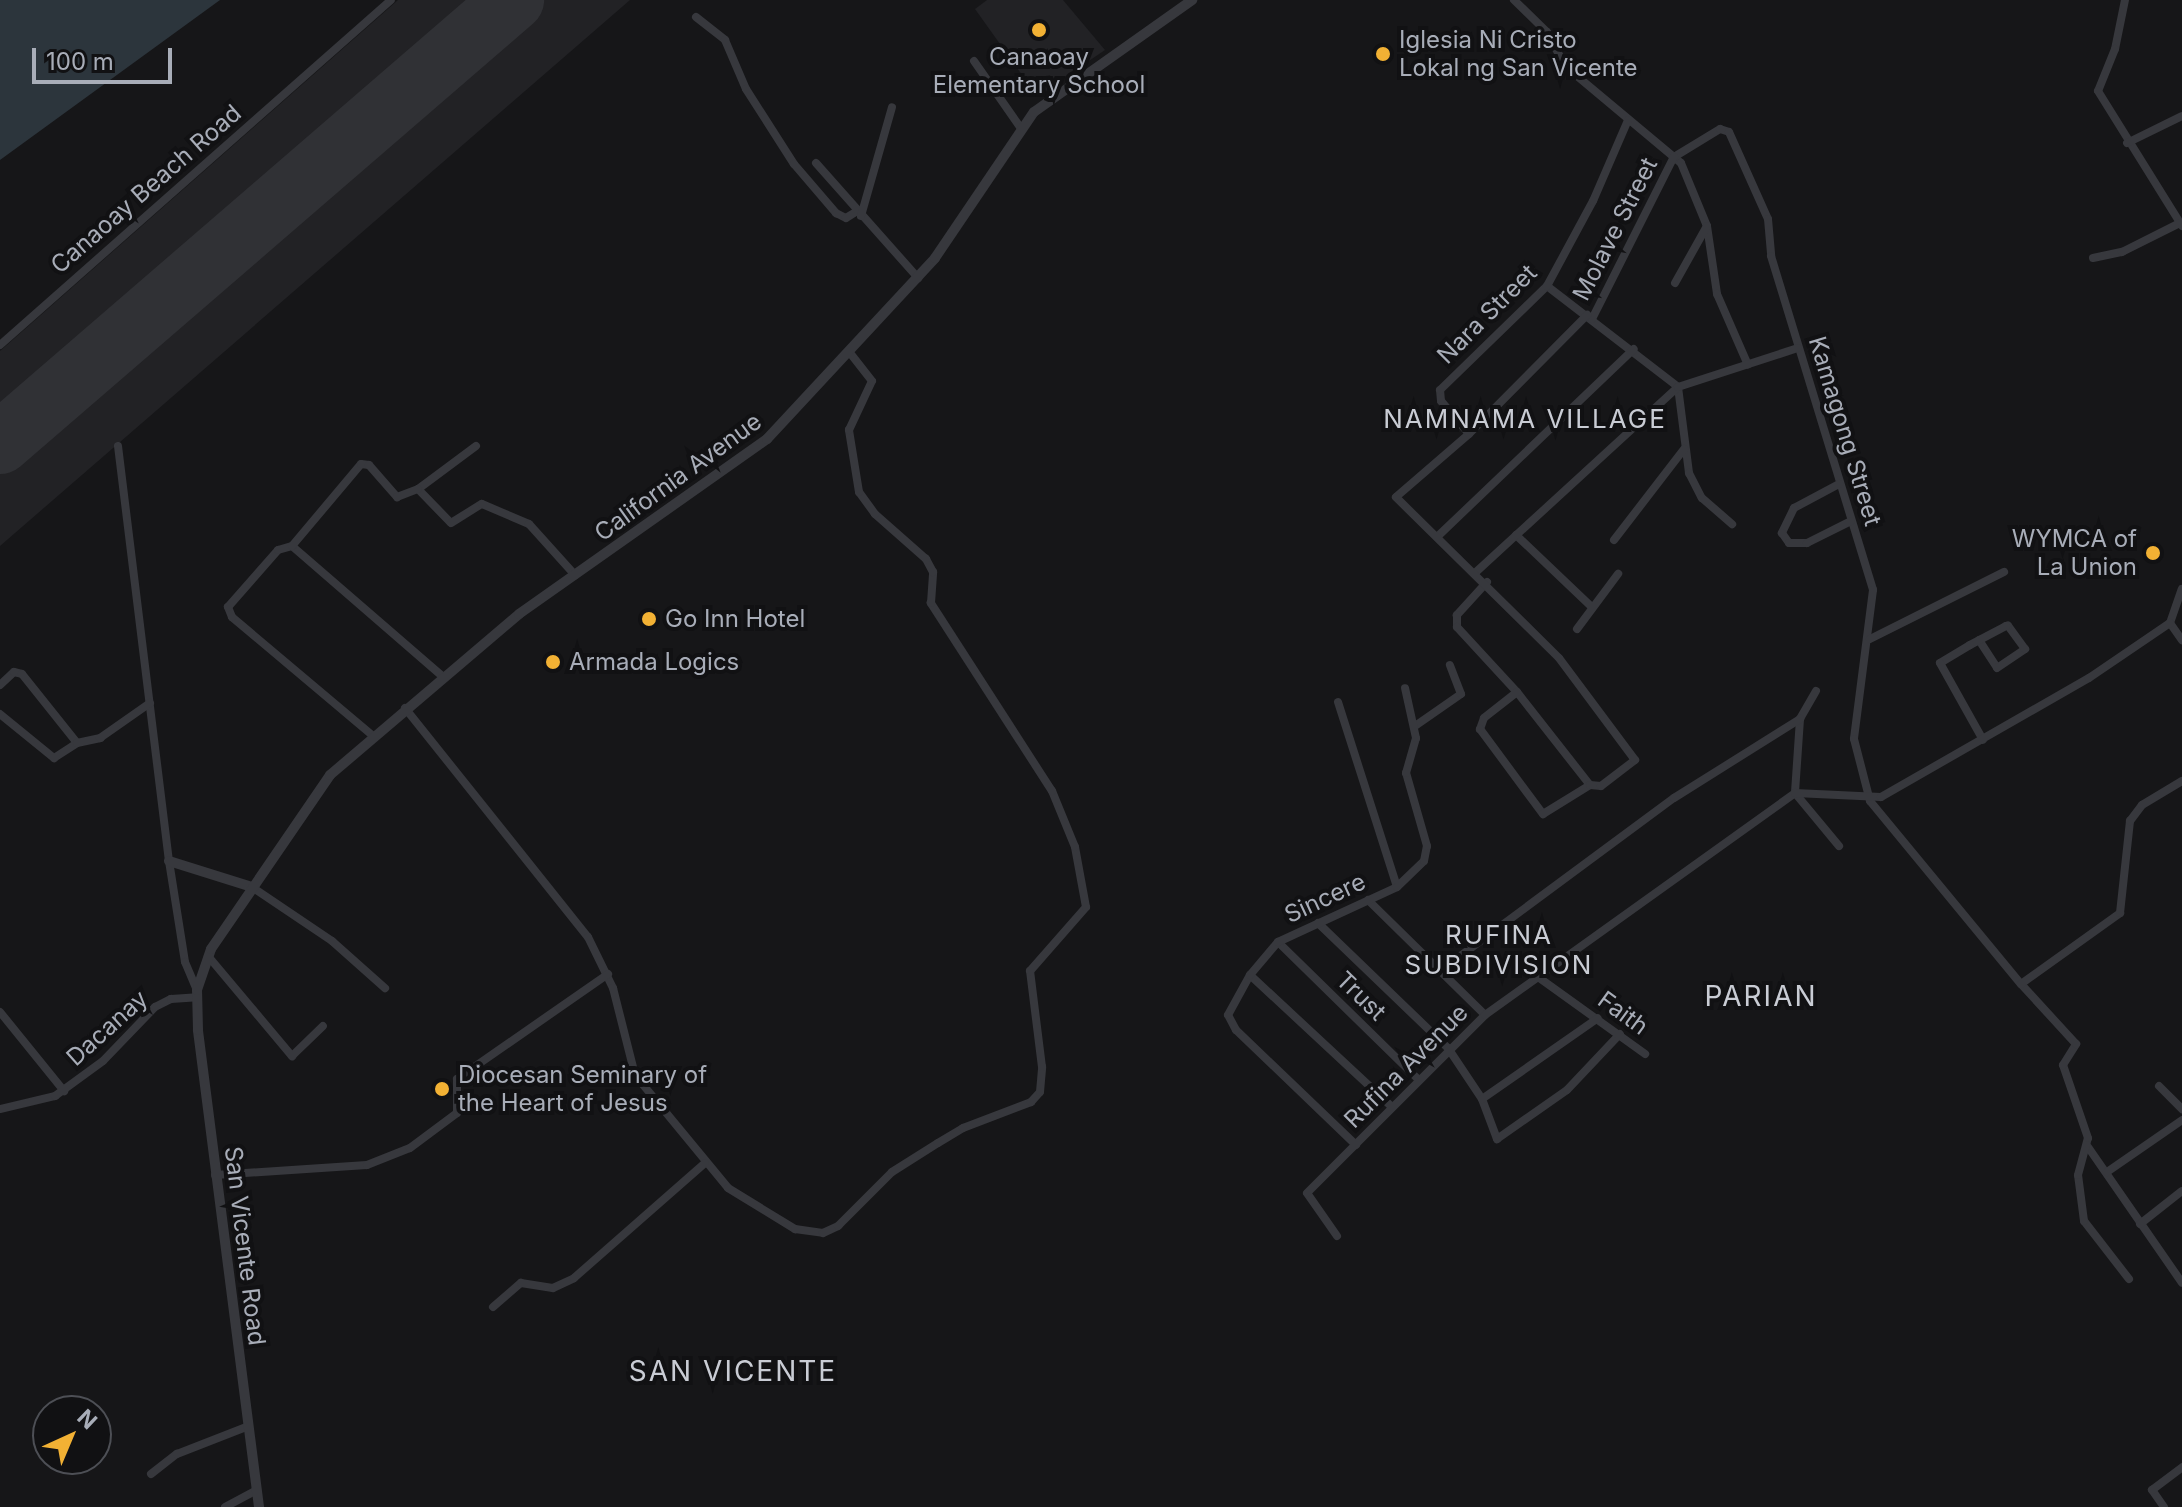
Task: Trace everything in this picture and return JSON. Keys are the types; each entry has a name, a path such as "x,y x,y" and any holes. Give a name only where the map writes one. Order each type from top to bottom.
{"street":[{"name":"Canaoay Beach Road","path":"0,345 391,0"},
{"name":"California Avenue","path":"197,993 208,956 330,775 442,676 575,575 662,518 767,439 851,354 918,278 952,236 1020,127 1068,83 1192,0"},
{"path":"1514,0 1547,32 1565,66 1674,157 1707,226 1717,294 1748,365"},
{"path":"2093,258 2122,252 2181,225 2127,143 2098,91 2115,49 2125,0"},
{"path":"696,17 725,40 746,89 794,164 836,213 846,218 859,214"},
{"path":"974,61 1020,127"},
{"path":"859,214 892,107"},
{"path":"2127,143 2182,116"},
{"name":"Nara Street","path":"1469,434 1441,401 1440,390 1547,286 1593,201 1628,120"},
{"name":"Kamagong Street","path":"1674,157 1720,129 1729,132 1759,190 1768,219 1771,256 1873,590 1870,639 1854,739 1870,801 2021,984 2076,1044 2063,1065 2085,1122 2088,1147"},
{"name":"Molave Street","path":"1469,434 1590,317 1674,157"},
{"path":"816,163 918,278"},
{"path":"1675,283 1707,226"},
{"path":"1547,286 1634,349 1678,387 1684,449 1696,489 1732,524"},
{"path":"1476,572 1678,387 1798,348"},
{"path":"1437,537 1634,349"},
{"path":"404,707 588,937 608,974 635,1075 728,1188 795,1229 823,1233 838,1226 892,1172 963,1128 1022,1109 1040,1092 1041,1076 1030,971 1086,907 1063,814 931,603 933,572 926,559 859,492 849,430 872,381 851,354"},
{"path":"1469,434 1399,494 1398,504 1487,582 1559,658 1634,755 1615,777 1601,786 1590,785 1552,813 1537,810 1480,729 1484,718 1517,692"},
{"path":"118,446 169,861 185,962 197,993"},
{"path":"372,735 228,611 232,600 278,550 292,546 361,464 369,465 397,497 418,489 476,446"},
{"path":"1614,540 1684,449"},
{"path":"1839,484 1794,508 1782,533 1789,543 1807,543 1851,521"},
{"path":"418,489 451,523 482,504 529,524 575,575"},
{"path":"1516,535 1592,607"},
{"path":"292,546 442,676"},
{"path":"1870,639 2004,572"},
{"path":"1577,629 1618,574"},
{"path":"1487,582 1455,623 1517,692 1590,785"},
{"path":"1795,793 1870,801 2089,678 2170,623 2182,589"},
{"path":"2170,623 2182,640"},
{"path":"1979,640 1997,668 2025,649 2009,626 1979,640 1940,667 1983,740"},
{"path":"1415,726 1461,694 1450,665"},
{"path":"0,685 14,672 22,674 77,743"},
{"name":"Sincere","path":"1356,1145 1229,1021 1231,1005 1250,975 1278,942 1397,887 1415,872 1427,851 1406,773 1415,726 1405,688"},
{"path":"1816,691 1800,719 1795,793 1839,846"},
{"path":"1338,702 1397,887"},
{"path":"0,714 48,758 77,743 100,738 150,703"},
{"path":"1440,971 1674,798 1800,719"},
{"path":"2021,984 2120,913 2130,821 2142,805 2182,781"},
{"name":"Rufina Avenue","path":"1337,1236 1309,1203 1307,1193 1448,1048 1485,1015 1795,793"},
{"path":"169,861 252,887 332,941 385,988"},
{"path":"1368,900 1485,1015"},
{"path":"1318,923 1448,1048 1482,1099 1493,1134 1500,1138 1567,1090 1620,1034"},
{"name":"Trust","path":"1278,942 1417,1078"},
{"path":"208,956 292,1056 323,1026"},
{"path":"215,1175 367,1165 410,1148 457,1113 454,1081 608,974"},
{"path":"1250,975 1391,1106"},
{"name":"Faith","path":"1538,977 1645,1054"},
{"name":"Dacanay","path":"0,1109 64,1091 103,1061 155,1007 171,999 197,993"},
{"name":"San Vicente Road","path":"197,993 215,1175 259,1507"},
{"path":"0,1012 64,1091"},
{"path":"1482,1099 1598,1018"},
{"path":"2159,1086 2182,1109"},
{"path":"2107,1172 2182,1120"},
{"path":"2088,1147 2182,1283"},
{"path":"2088,1147 2078,1175 2084,1221 2129,1279"},
{"path":"493,1307 521,1283 553,1288 574,1278 705,1163"},
{"path":"2140,1224 2182,1191"},
{"path":"2172,1269 2182,1263"},
{"path":"151,1474 177,1454 249,1426"},
{"path":"2164,1507 2152,1490 2182,1467"},
{"path":"225,1507 257,1490"}],"shaded area":[{"path":"0,0 220,0 0,160"},
{"path":"398,0 630,0 0,546 0,351"},
{"name":"Canaoay Elementary School","path":"987,0 1063,0 1105,50 1037,96 975,9"}],"runway":[{"path":"0,443 513,0"}],"place":[{"name":"Canaoay Elementary School","path":"1039,30"},
{"name":"Iglesia Ni Cristo Lokal ng San Vicente","path":"1383,54"},
{"name":"WYMCA of La Union","path":"2153,553"},
{"name":"Go Inn Hotel","path":"649,619"},
{"name":"Armada Logics","path":"553,662"},
{"name":"Diocesan Seminary of the Heart of Jesus","path":"442,1089"}],"district":[{"name":"NAMNAMA VILLAGE","path":"1525,419"},
{"name":"RUFINA SUBDIVISION","path":"1499,950"},
{"name":"PARIAN","path":"1761,996"},
{"name":"SAN VICENTE","path":"733,1371"}]}
